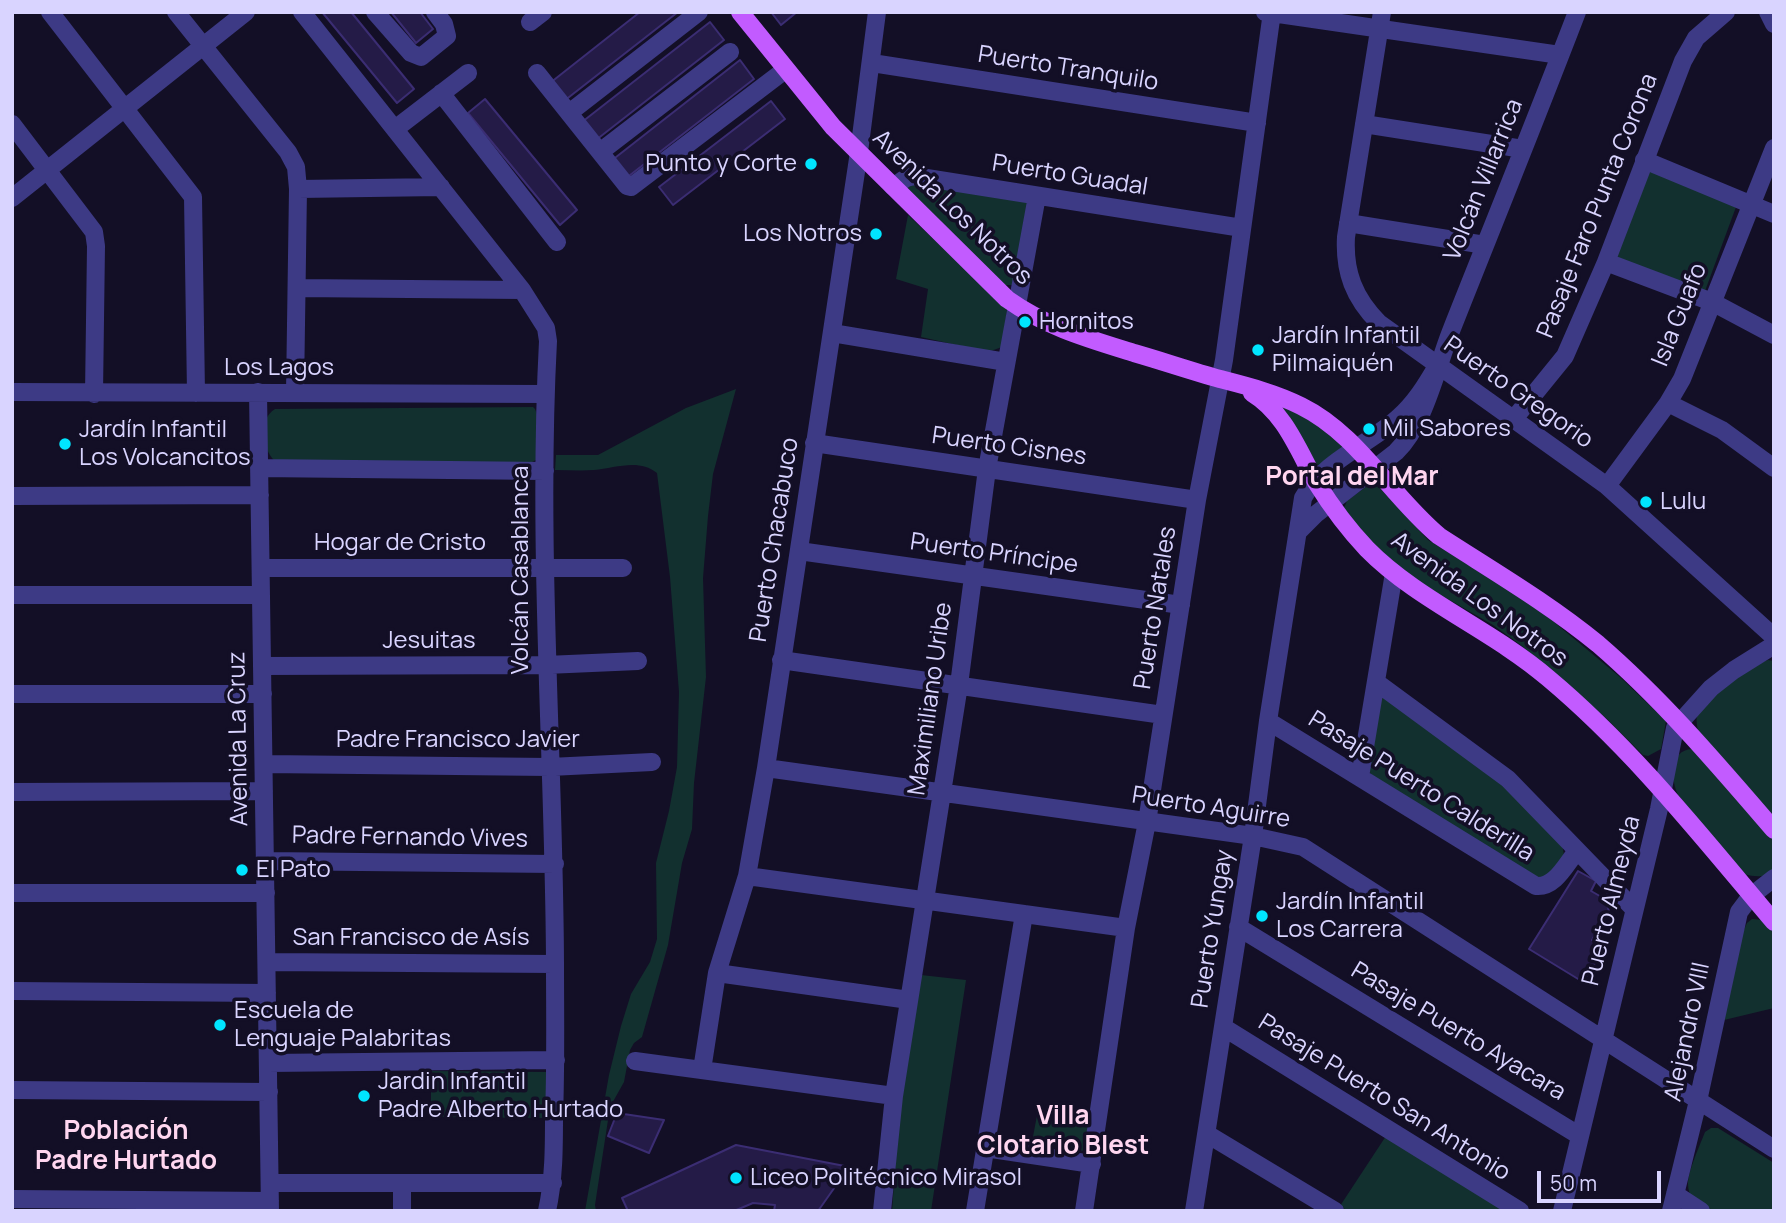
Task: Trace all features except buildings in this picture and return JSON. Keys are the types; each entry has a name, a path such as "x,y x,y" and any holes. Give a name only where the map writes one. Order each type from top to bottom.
{"main road":[{"name":"Avenida Los Notros","path":"740,12 816,109 991,285 1017,306 1034,317 1080,337 1272,394 1329,422 1356,448 1399,498 1432,529 1565,618 1606,652 1679,722 1774,830"},
{"name":"Avenida Los Notros","path":"1220,379 1246,390 1268,405 1289,431 1330,503 1367,549 1394,573 1502,642 1541,671 1584,710 1662,789 1774,922"}],"street":[{"path":"50,12 190,191 195,201 197,393"},
{"path":"176,12 288,152 296,167 298,288 295,392"},
{"path":"12,198 246,12"},
{"name":"Volcán Casablanca","path":"302,12 522,290 546,328 546,664 555,864 556,1060 553,1183 547,1211"},
{"path":"375,12 411,53 421,57 447,36 444,24 435,12"},
{"path":"569,113 699,12"},
{"name":"Puerto Chacabuco","path":"702,1070 717,973 747,876 766,768 872,64 877,12"},
{"name":"Volcán Villarrica","path":"1330,503 1396,452 1411,435 1577,12"},
{"name":"Pasaje Faro Punta Corona","path":"1513,420 1565,356 1606,262 1690,47 1696,38 1727,12"},
{"path":"1768,12 1774,24"},
{"path":"1270,13 1380,20 1560,55"},
{"name":"Puerto Natales","path":"1084,1211 1126,928 1147,822 1220,379 1270,13"},
{"name":"Puerto Gregorio","path":"1380,20 1345,253 1347,268 1358,297 1379,323 1607,486 1774,637"},
{"path":"600,152 730,52"},
{"name":"Puerto Tranquilo","path":"872,64 1257,123"},
{"path":"537,74 627,186 635,186 785,70"},
{"path":"395,129 468,73"},
{"path":"441,93 557,242"},
{"path":"12,124 92,227 96,238 93,394"},
{"path":"1364,124 1523,149"},
{"name":"Isla Guafo","path":"1607,486 1668,403 1682,379 1750,202 1774,148"},
{"path":"1644,160 1774,214"},
{"name":"Puerto Guadal","path":"892,187 914,176 1242,228"},
{"path":"298,189 441,187"},
{"name":"Maximiliano Uribe","path":"882,1211 894,1097 959,685 987,469 1037,196"},
{"path":"1348,223 1485,245"},
{"path":"1606,262 1712,302 1774,335"},
{"path":"298,288 522,290"},
{"path":"832,333 1006,362"},
{"name":"Volcán Villarrica","path":"1316,481 1356,448 1398,419 1424,389 1437,366"},
{"name":"Avenida La Cruz","path":"258,392 270,1198"},
{"name":"Los Lagos","path":"12,393 545,394"},
{"path":"1668,403 1722,430 1774,468"},
{"name":"Puerto Cisnes","path":"814,443 1198,500"},
{"path":"259,468 545,471"},
{"name":"Puerto Yungay","path":"1194,1211 1303,498 1316,481"},
{"path":"12,496 260,495"},
{"path":"1299,531 1330,503"},
{"name":"Puerto Príncipe","path":"799,551 1181,605"},
{"name":"Hogar de Cristo","path":"261,568 623,568"},
{"path":"1360,777 1394,573"},
{"path":"12,595 261,595"},
{"name":"Puerto Almeyda","path":"1562,1211 1672,737 1679,722 1700,698 1722,679 1774,645"},
{"name":"Jesuitas","path":"262,666 546,664 638,660"},
{"path":"781,660 1163,715"},
{"path":"1376,682 1508,779 1634,909"},
{"path":"12,694 263,694"},
{"name":"Pasaje Puerto Calderilla","path":"1268,721 1536,886 1544,887 1552,882 1577,851"},
{"name":"Padre Francisco Javier","path":"264,764 550,767 652,762"},
{"name":"Puerto Aguirre","path":"766,768 1253,836 1303,847 1774,1149"},
{"path":"12,792 264,791"},
{"name":"Padre Fernando Vives","path":"265,861 555,864"},
{"path":"747,876 1126,928"},
{"name":"Alejandro VIII","path":"1673,1203 1739,912 1751,896 1774,878"},
{"path":"12,893 265,893"},
{"path":"975,1211 1024,914"},
{"name":"Pasaje Puerto Ayacara","path":"1238,927 1580,1136"},
{"name":"San Francisco de Asís","path":"267,962 555,964"},
{"path":"717,973 909,1000"},
{"path":"12,991 267,993"},
{"name":"Pasaje Puerto San Antonio","path":"1223,1027 1520,1211"},
{"path":"268,1063 556,1060"},
{"path":"635,1061 894,1097"},
{"path":"12,1090 269,1092"},
{"path":"1207,1133 1335,1211"},
{"path":"985,1148 1092,1164"},
{"path":"402,1183 402,1211"},
{"path":"12,1199 270,1198 402,1183 553,1183"},
{"path":"1673,1203 1701,1211"}],"green space":[{"path":"1655,170 1736,207 1705,291 1620,261 1616,252 1646,174"},
{"path":"911,184 1027,202 1029,206 1018,280 1012,285 1005,285 907,192 907,187"},
{"path":"908,215 1007,309 1002,347 988,352 921,337 928,289 896,279"},
{"path":"736,389 713,474 708,516 703,578 706,677 694,783 692,829 682,863 668,945 642,1037 630,1050 624,1082 610,1107 596,1211 585,1211 609,1075 621,1026 631,994 650,962 657,939 656,863 677,767 679,692 670,577 657,473 650,468 635,465 594,470 555,470 556,455 598,455 686,408"},
{"path":"1271,398 1294,408 1344,445 1315,469"},
{"path":"533,407 538,417 536,460 532,462 277,463 268,451 264,436 266,420 275,409"},
{"path":"1371,483 1377,485 1428,540 1536,607 1620,677 1666,721 1661,749 1648,756 1643,755 1606,718 1522,646 1493,625 1408,576 1389,561 1343,510 1347,501"},
{"path":"1768,660 1774,661 1774,817 1698,732 1697,721 1703,704 1719,689"},
{"path":"1384,696 1503,785 1562,843 1564,856 1542,882 1375,780 1369,771 1380,698"},
{"path":"1692,749 1774,840 1774,871 1759,876 1744,874 1678,795 1673,774 1676,760 1679,754"},
{"path":"1752,919 1763,920 1774,933 1774,1008 1724,1020 1743,932"},
{"path":"921,975 966,980 931,1211 892,1211 899,1113"},
{"path":"431,1071 547,1072 547,1118 431,1117"},
{"path":"1038,1110 1089,1120 1084,1151 1032,1142"},
{"path":"1718,1128 1774,1163 1772,1211 1721,1211 1698,1203 1691,1195 1688,1184 1690,1172 1705,1132"},
{"path":"1386,1136 1510,1211 1348,1211 1340,1206"}],"place":[{"name":"Punto y Corte","path":"811,164"},
{"name":"Los Notros","path":"876,234"},
{"name":"Hornitos","path":"1025,322"},
{"name":"Jardín Infantil Pilmaiquén","path":"1258,350"},
{"name":"Mil Sabores","path":"1369,429"},
{"name":"Jardín Infantil Los Volcancitos","path":"65,444"},
{"name":"Lulu","path":"1646,502"},
{"name":"El Pato","path":"242,870"},
{"name":"Jardín Infantil Los Carrera","path":"1262,916"},
{"name":"Escuela de Lenguaje Palabritas","path":"220,1025"},
{"name":"Jardin Infantil Padre Alberto Hurtado","path":"364,1096"},
{"name":"Liceo Politécnico Mirasol","path":"736,1178"}],"district":[{"name":"Portal del Mar","path":"1352,478"},
{"name":"Villa Clotario Blest","path":"1063,1132"},
{"name":"Población Padre Hurtado","path":"126,1147"}]}
